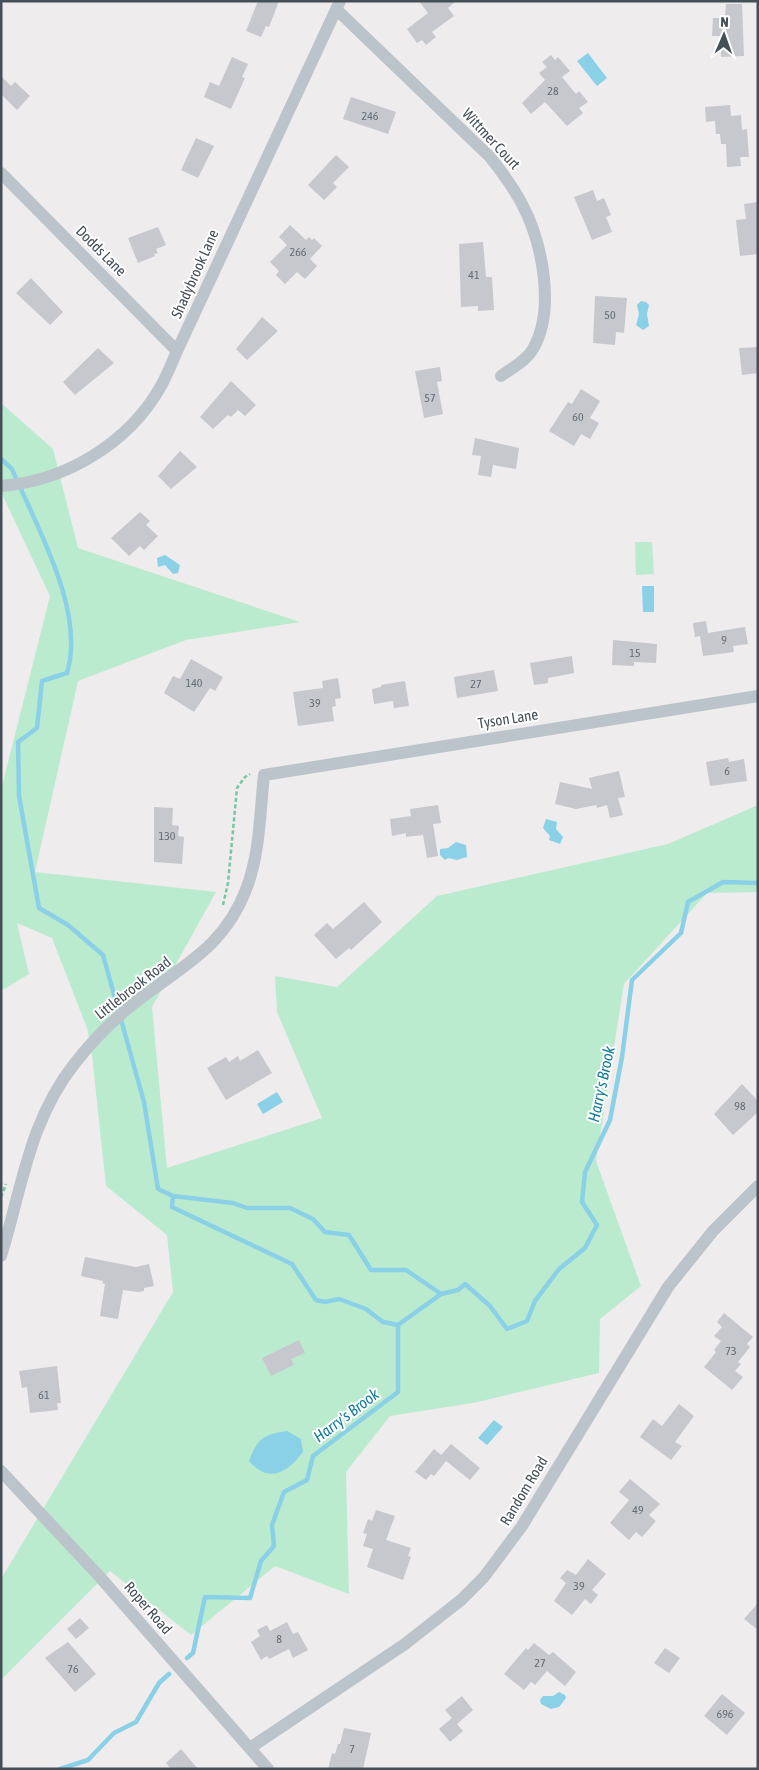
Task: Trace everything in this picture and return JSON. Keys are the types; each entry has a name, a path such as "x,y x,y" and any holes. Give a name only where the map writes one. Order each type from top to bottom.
{"street":[{"name":"Shadybrook Lane","path":"3,486 49,476 88,459 109,445 147,407 161,386 338,5"},
{"name":"Wittmer Court","path":"338,5 490,157 508,180 523,205 541,256 544,308 541,329 533,350 502,376"},
{"name":"Dodds Lane","path":"1,173 177,351"},
{"name":"Tyson Lane","path":"258,774 758,696"},
{"name":"Littlebrook Road","path":"1,1256 26,1159 38,1125 54,1094 74,1064 113,1022 128,1009 188,966 206,950 223,932 236,911 253,868 258,774"},
{"name":"Random Road","path":"250,1748 404,1644 461,1600 484,1578 522,1526 668,1287 713,1231 758,1186"},
{"name":"Roper Road","path":"1,1471 99,1576 268,1769"}],"path":[{"path":"222,910 228,883 238,788 245,777 258,774"}],"green space":[{"path":"1,403 53,449 78,548 300,622 186,640 78,681 35,872 216,892 152,1007 167,1168 322,1118 277,1012 275,976 337,987 437,896 668,844 758,805 758,892 707,893 624,984 596,1161 641,1286 600,1319 599,1373 473,1403 390,1416 346,1472 349,1594 275,1566 191,1635 110,1571 1,1680 1,1579 173,1292 167,1235 106,1186 92,1055 87,1028 52,938 17,923 29,974 1,991 1,790 50,596 1,492"},
{"path":"635,542 652,542 654,574 636,575"}],"water":[{"path":"588,53 607,78 597,86 577,61"},
{"path":"641,301 649,305 647,314 649,326 643,330 636,325 639,314 637,305"},
{"path":"165,555 180,565 178,573 173,574 165,565 158,567 157,558"},
{"path":"642,586 654,586 654,612 643,612"},
{"path":"546,819 557,822 556,829 563,837 560,844 549,840 550,836 543,828"},
{"path":"456,842 466,845 467,857 457,860 448,858 445,860 440,855 440,849 448,848"},
{"path":"277,1092 283,1102 263,1114 257,1104"},
{"path":"494,1420 503,1427 487,1445 478,1438"},
{"path":"287,1431 301,1439 303,1452 291,1466 271,1474 256,1468 249,1461 255,1447 262,1439 272,1434"},
{"path":"559,1692 565,1695 566,1698 559,1707 551,1709 541,1704 540,1700 543,1696 553,1696"}],"building":[{"path":"258,1 279,1 269,27 266,26 261,37 246,31"},
{"path":"419,1 456,1 448,8 454,16 432,32 436,37 426,45 422,40 417,43 407,29 428,13"},
{"path":"726,4 742,4 744,56 721,57 721,36 712,36 713,18 725,18"},
{"path":"551,55 555,60 558,57 570,71 562,77 576,94 579,91 588,102 579,108 583,113 567,126 545,102 531,114 522,103 545,80 539,73 547,67 542,62"},
{"path":"232,57 248,64 242,77 245,78 231,109 204,97 210,82 219,86"},
{"path":"1,76 11,86 15,82 30,96 17,110 1,94"},
{"path":"351,97 396,112 388,134 343,119"},
{"path":"730,105 731,116 741,115 742,130 747,129 749,157 740,157 741,166 727,167 726,144 721,144 720,134 716,134 715,121 706,122 705,107"},
{"path":"196,138 214,146 198,178 181,170"},
{"path":"336,155 349,167 333,183 337,187 324,200 308,185"},
{"path":"593,190 597,201 604,198 611,215 606,217 612,232 592,240 574,197"},
{"path":"758,202 758,254 740,256 736,220 746,219 744,204"},
{"path":"290,225 306,240 309,237 312,240 314,238 322,246 310,259 317,266 305,279 297,272 285,284 276,275 279,271 270,262 287,245 279,237"},
{"path":"158,227 166,245 156,249 158,253 154,254 155,256 138,263 128,238"},
{"path":"483,242 486,277 492,277 494,310 478,311 478,306 461,307 459,244"},
{"path":"31,278 63,312 50,325 16,293"},
{"path":"595,296 627,298 624,333 616,332 615,345 593,343"},
{"path":"262,317 278,331 247,360 236,349"},
{"path":"758,347 758,373 742,375 739,348"},
{"path":"98,348 114,363 75,395 63,382"},
{"path":"440,367 442,381 437,382 443,414 424,418 415,371"},
{"path":"231,381 256,405 245,416 238,410 231,417 228,415 213,429 200,417"},
{"path":"581,389 600,401 590,418 599,423 590,439 581,434 574,446 549,431 568,402 572,404"},
{"path":"475,438 519,448 516,469 493,465 491,477 478,475 481,456 472,455"},
{"path":"180,451 197,467 171,489 158,476"},
{"path":"140,512 150,521 146,525 158,536 144,550 140,546 129,556 111,538"},
{"path":"706,621 708,633 745,627 748,644 733,646 734,652 703,656 700,636 695,637 693,623"},
{"path":"613,640 657,644 656,663 634,662 634,666 612,665"},
{"path":"572,656 574,673 548,678 548,683 534,685 530,663"},
{"path":"191,659 223,677 215,691 210,688 194,712 164,693 173,676 180,679"},
{"path":"494,670 498,691 457,698 454,677"},
{"path":"338,678 341,698 335,699 336,706 332,707 334,721 298,726 293,692 323,688 322,681"},
{"path":"405,681 409,706 394,708 393,701 374,704 372,689 381,687 381,685"},
{"path":"728,758 729,762 744,759 747,781 710,786 706,762"},
{"path":"619,771 625,797 618,798 623,815 610,818 607,805 597,808 596,805 576,809 555,804 560,782 592,789 589,778"},
{"path":"438,805 441,823 433,824 438,856 427,858 423,835 406,837 406,833 392,836 390,819 411,816 410,809"},
{"path":"154,807 173,808 172,825 179,826 178,836 184,837 182,864 154,862"},
{"path":"364,902 382,922 351,950 349,948 336,959 314,935 327,923 333,929"},
{"path":"258,1050 272,1073 226,1100 207,1068 226,1057 229,1062 238,1056 240,1061"},
{"path":"742,1084 758,1101 758,1112 733,1135 714,1114"},
{"path":"85,1257 136,1267 149,1264 154,1286 144,1288 144,1291 138,1292 123,1290 118,1319 100,1316 105,1284 102,1283 103,1281 81,1276"},
{"path":"724,1313 753,1337 747,1344 750,1347 738,1362 741,1364 735,1371 743,1377 732,1390 704,1367 716,1352 714,1350 721,1341 714,1336 722,1327 717,1322"},
{"path":"299,1340 305,1353 291,1359 294,1365 271,1376 262,1358"},
{"path":"57,1366 61,1403 57,1403 58,1410 30,1413 27,1387 22,1388 19,1371"},
{"path":"679,1404 694,1416 675,1442 682,1446 671,1460 640,1437 653,1419 662,1426"},
{"path":"451,1444 480,1468 470,1480 446,1461 434,1476 431,1474 426,1480 415,1472 434,1449 441,1455"},
{"path":"630,1479 660,1504 649,1515 656,1521 642,1537 636,1532 629,1540 610,1523 629,1500 619,1492"},
{"path":"376,1510 395,1516 386,1540 411,1548 408,1556 411,1557 403,1580 367,1567 373,1549 363,1546 367,1534 363,1533 368,1519 372,1521"},
{"path":"588,1559 606,1574 592,1590 598,1595 591,1604 585,1599 572,1615 554,1601 566,1583 560,1578 567,1570 576,1575"},
{"path":"758,1603 758,1630 744,1619"},
{"path":"80,1618 89,1628 76,1639 67,1629"},
{"path":"287,1622 293,1634 298,1632 308,1650 293,1658 289,1649 269,1659 267,1656 261,1660 251,1642 260,1636 257,1630 267,1625 270,1631"},
{"path":"68,1642 96,1674 75,1692 45,1658"},
{"path":"534,1643 549,1655 553,1652 576,1672 565,1686 547,1671 535,1685 531,1682 524,1690 504,1674 526,1648 528,1650"},
{"path":"665,1648 680,1658 669,1673 654,1663"},
{"path":"722,1694 745,1713 727,1735 704,1716"},
{"path":"462,1696 473,1710 457,1724 463,1731 450,1742 439,1729 452,1718 445,1710"},
{"path":"344,1728 371,1733 363,1769 328,1769 332,1753 335,1754 338,1744 340,1744"},
{"path":"181,1749 198,1769 171,1769 166,1763"}],"waterway":[{"path":"1,459 12,469 45,542 56,569 70,623 71,649 67,673 42,681 37,728 18,742 19,796 39,908 68,925 103,955 144,1102 158,1189 173,1196 172,1207 292,1264 316,1300 325,1302 339,1299 366,1309 383,1322 398,1325"},
{"name":"Harry's Brook","path":"187,1658 193,1653 205,1597 250,1598 261,1561 274,1546 272,1525 284,1492 307,1480 313,1456 398,1392 398,1325 441,1294 458,1290 465,1284 490,1306 507,1329 527,1321 535,1301 559,1269 585,1248 597,1225 582,1202 585,1172 610,1120 622,1057 632,980 681,933 688,902 723,882 758,883"},
{"path":"173,1196 233,1203 247,1208 290,1208 313,1219 325,1232 349,1235 371,1270 406,1270 441,1294"},
{"name":"Harry's Brook","path":"60,1769 88,1760 114,1733 136,1722 159,1683 169,1674"}]}
